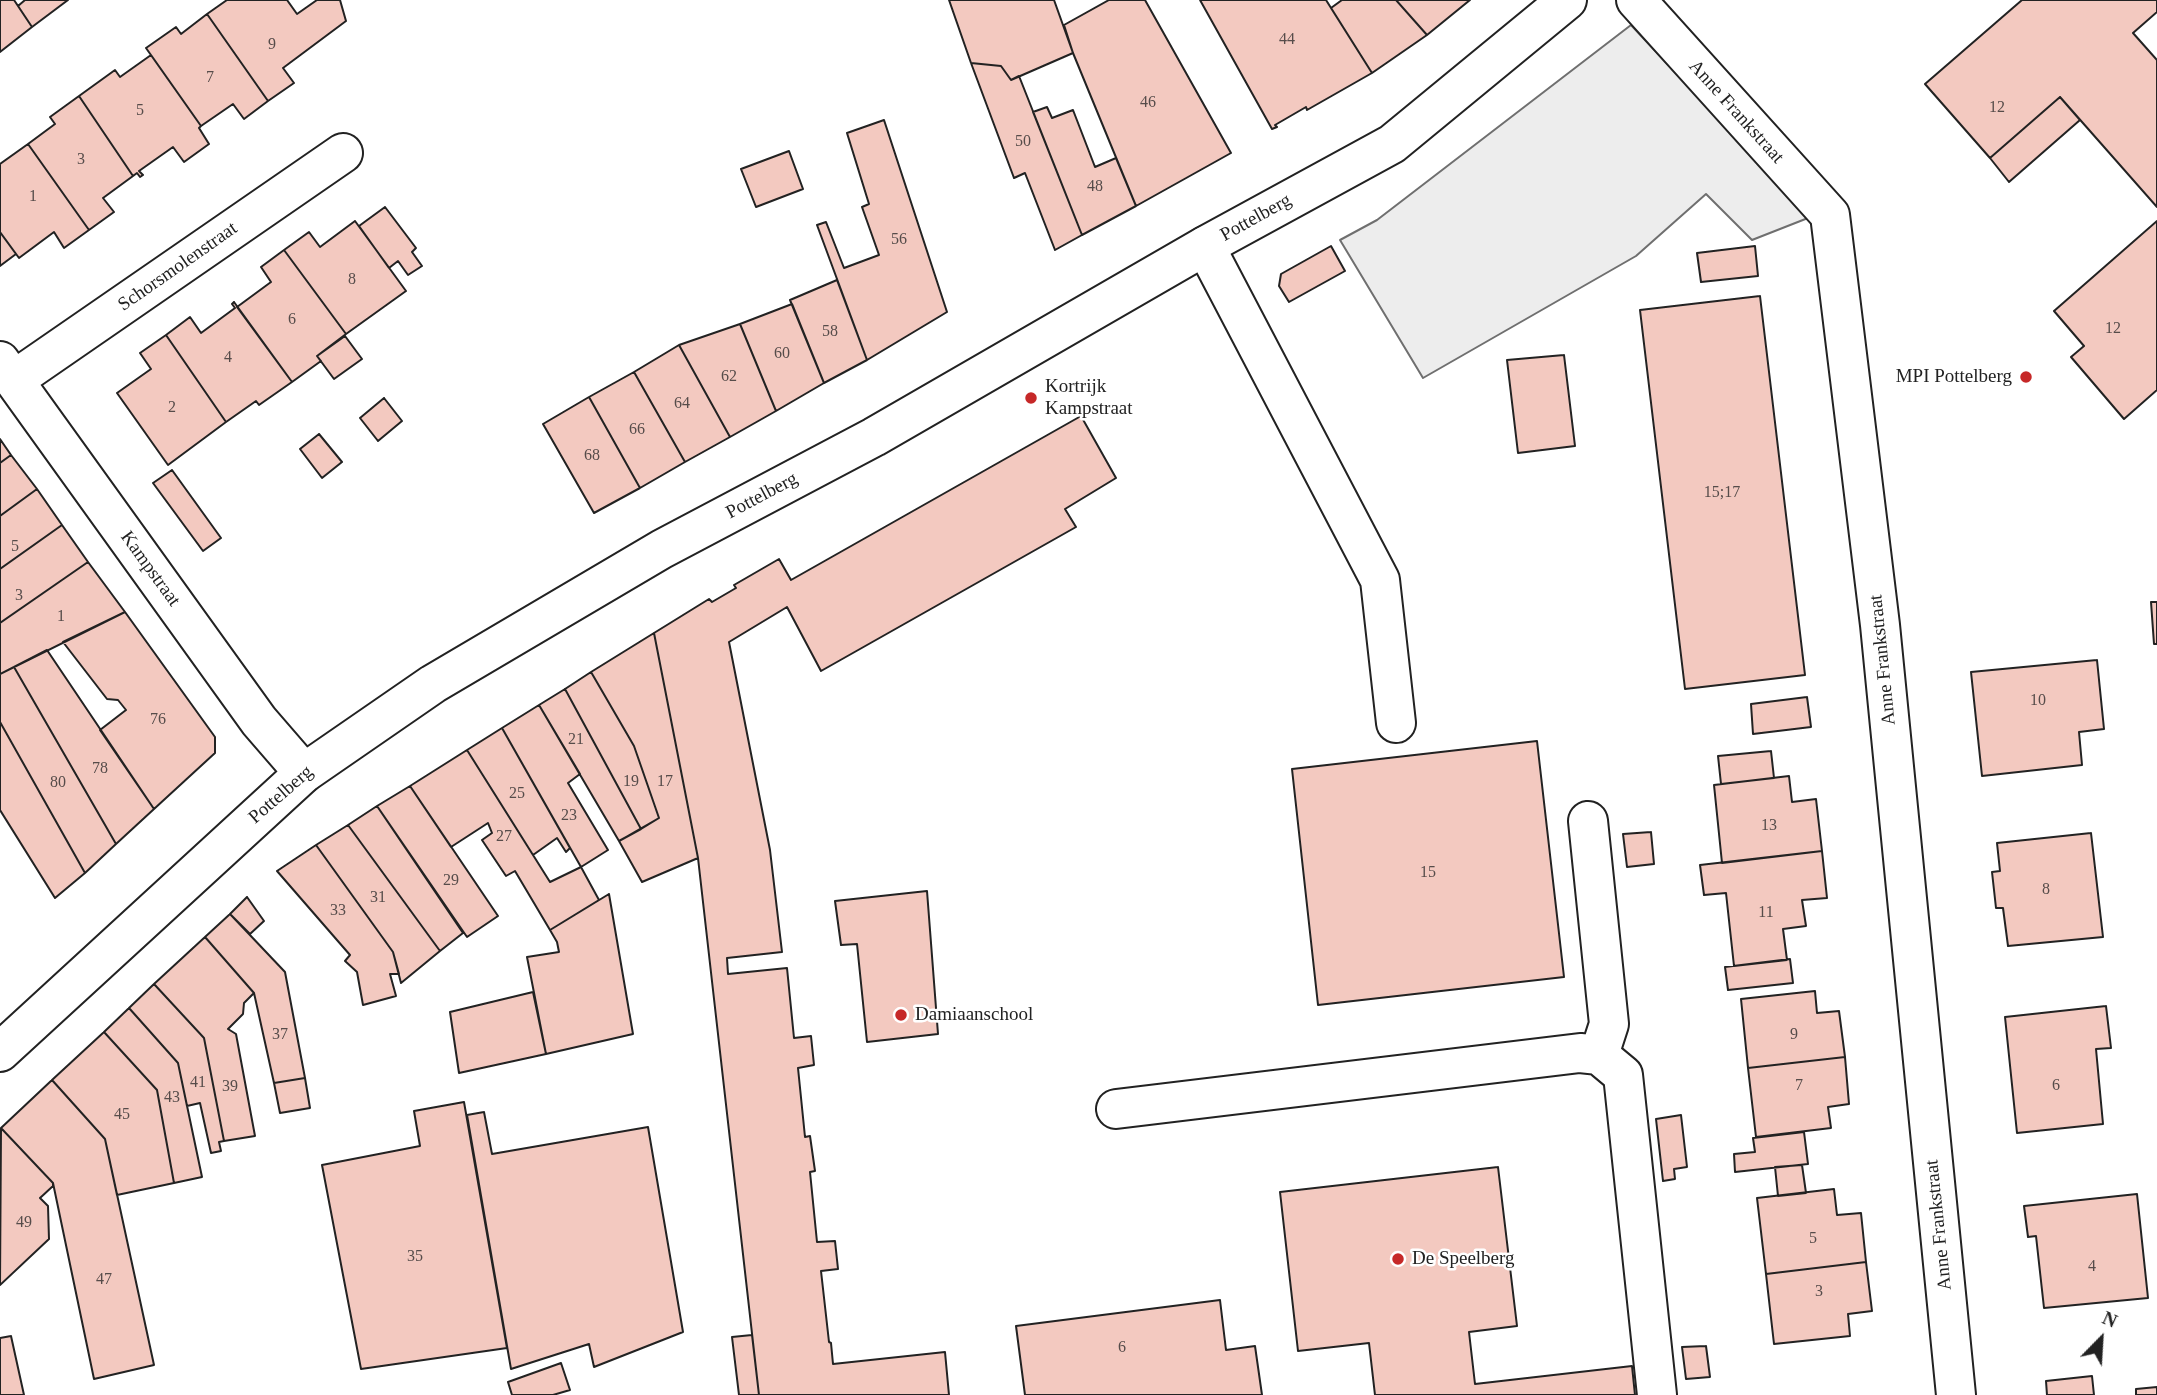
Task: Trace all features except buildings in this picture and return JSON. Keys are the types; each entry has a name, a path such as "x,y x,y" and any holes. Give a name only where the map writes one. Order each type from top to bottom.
{"street":[{"name":"Pottelberg","path":"0,1052 304,773 433,684 662,549 874,437 1205,246 1392,144 1567,0"},
{"name":"Anne Frankstraat","path":"1636,0 1830,215 1880,625 1956,1395"},
{"name":"Schorsmolenstraat","path":"7,371 343,153"},
{"path":"1205,246 1380,580 1396,723"},
{"name":"Kampstraat","path":"7,371 259,721 304,773"},
{"path":"1588,821 1609,1024 1599,1055"},
{"path":"1116,1109 1580,1053 1599,1055 1623,1075 1657,1395"}],"shaded area":[{"path":"1631,25 1802,208 1808,218 1752,240 1706,194 1636,256 1423,378 1340,240 1377,220"}],"place":[{"name":"MPI Pottelberg","path":"2026,377"},
{"name":"Kortrijk Kampstraat","path":"1031,398"},
{"name":"Damiaanschool","path":"901,1015"},
{"name":"De Speelberg","path":"1398,1259"}]}
